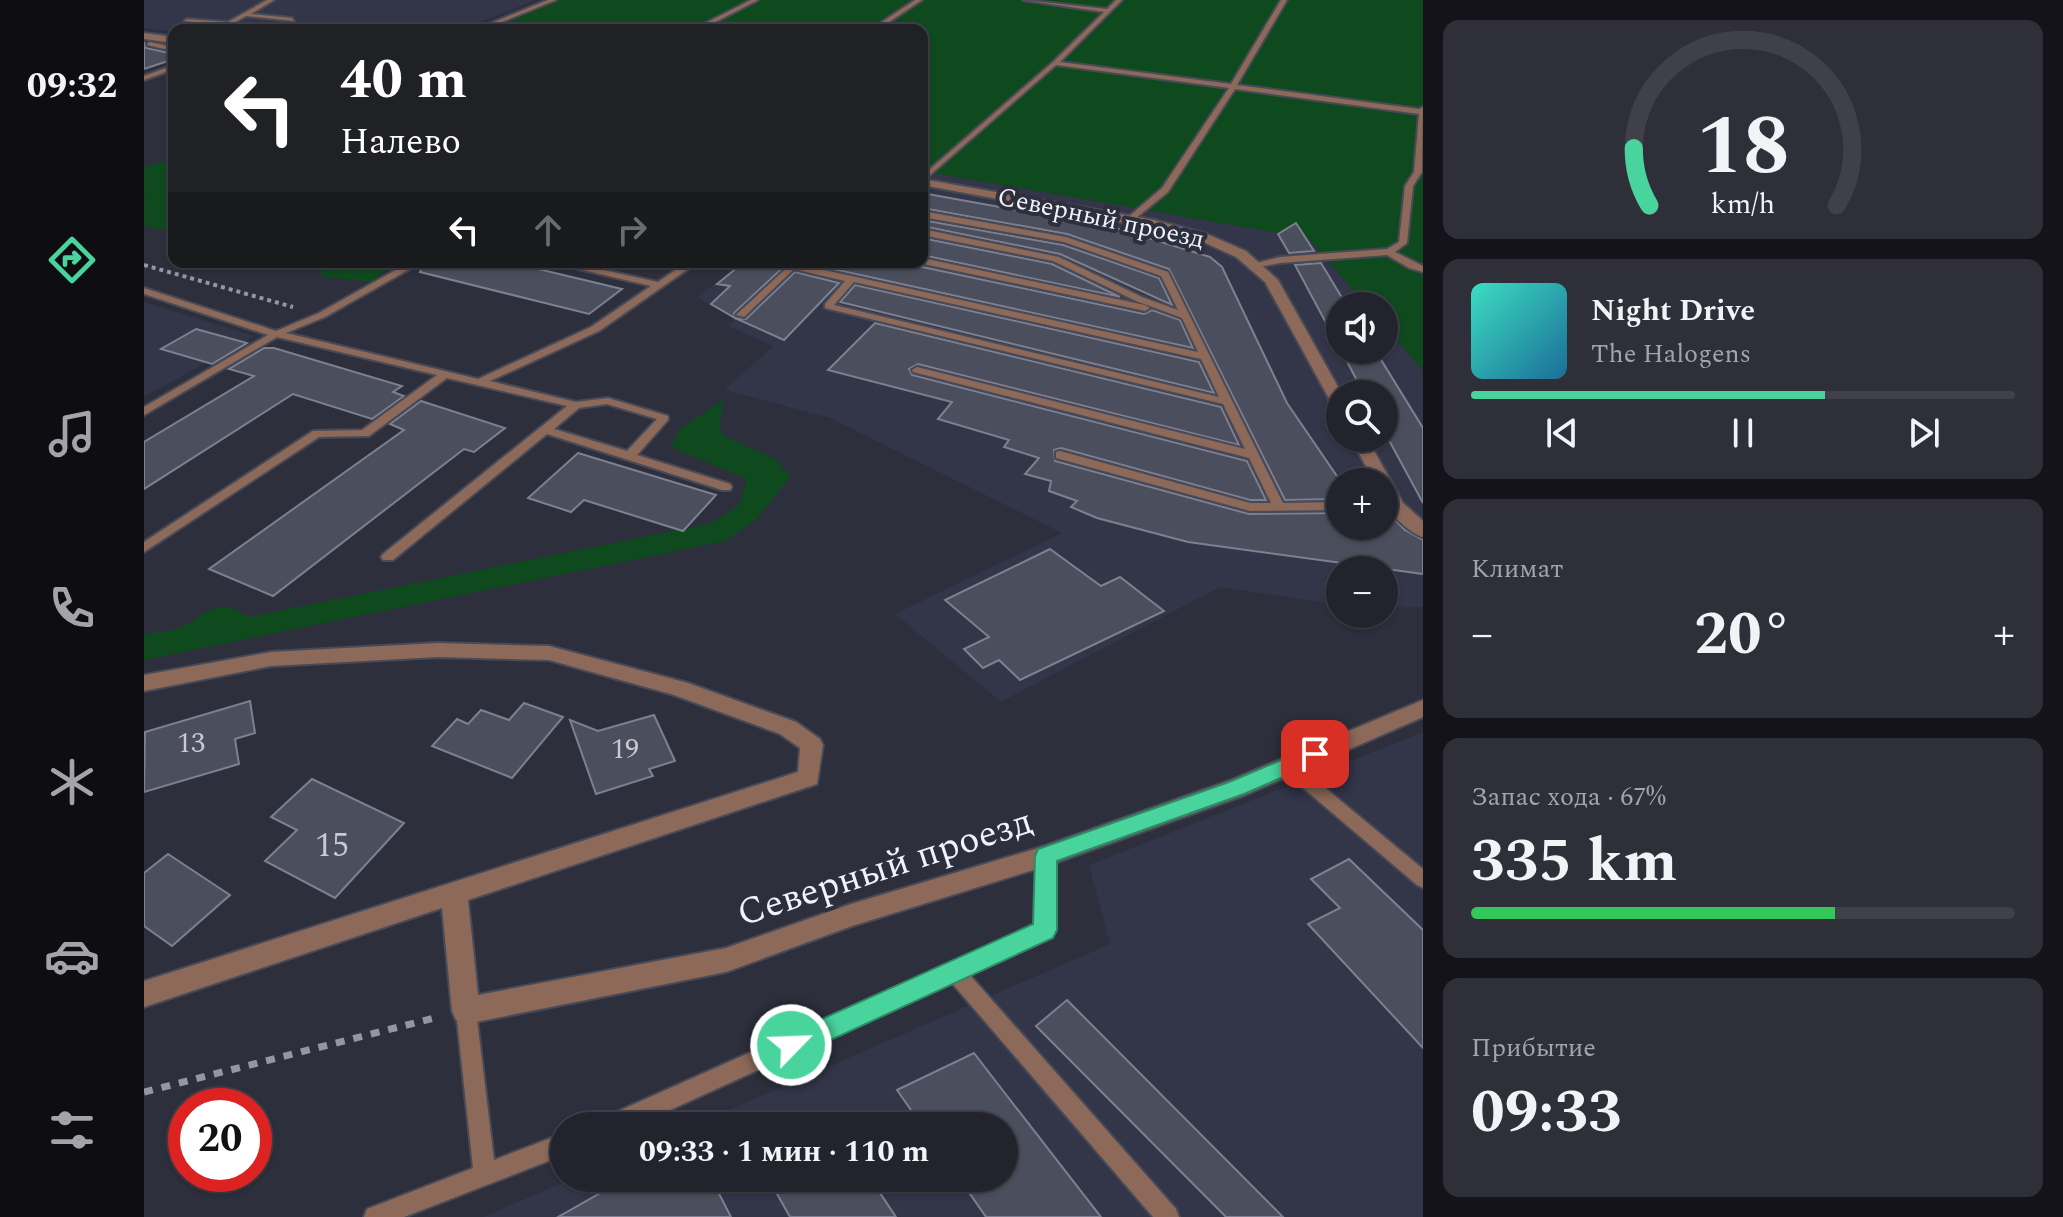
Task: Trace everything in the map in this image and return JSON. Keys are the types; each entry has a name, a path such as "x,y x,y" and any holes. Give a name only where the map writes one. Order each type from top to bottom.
{"street":[{"path":"146,42 168,40"},
{"name":"Северный проезд","path":"928,182 1130,220 1203,237 1241,254 1271,280 1327,380"},
{"path":"1398,512 1423,531"},
{"path":"144,683 271,659 438,650 549,653 680,689 788,728 812,745 809,778 144,994"},
{"name":"Северный проезд","path":"466,1011 726,960 851,915 1046,856 1237,788 1423,708"},
{"path":"454,894 466,1011"}],"lane":[{"path":"236,24 271,0"},
{"path":"492,24 553,0"},
{"path":"707,24 755,0"},
{"path":"882,24 919,0"},
{"path":"1026,0 1108,11"},
{"path":"928,176 1055,63 1119,0"},
{"path":"1130,220 1165,190 1233,87 1284,0"},
{"path":"247,15 292,20"},
{"path":"187,21 210,24"},
{"path":"146,42 168,48"},
{"path":"1055,63 1423,111 1418,172 1409,186 1403,243 1389,252 1280,260 1254,265"},
{"path":"144,78 168,69"},
{"path":"928,215 1066,240 1165,274 1279,507"},
{"path":"928,233 1056,259 1139,299 1185,316"},
{"path":"1389,252 1423,269"},
{"path":"928,262 1185,316"},
{"path":"144,412 276,334 322,315 406,268"},
{"path":"581,268 659,285"},
{"path":"482,381 595,329 684,268"},
{"path":"741,315 790,268"},
{"path":"801,268 1206,357"},
{"path":"852,279 828,306 1228,402"},
{"path":"144,291 276,334 576,405 608,401 664,418 629,456"},
{"path":"917,370 1253,455"},
{"path":"144,548 317,433 365,434 445,374"},
{"path":"388,557 576,405"},
{"path":"546,430 726,487"},
{"path":"1060,455 1250,507 1326,506"},
{"path":"1288,766 1423,880"},
{"path":"642,1112 1045,930 1046,856"},
{"path":"954,971 1168,1217"},
{"path":"466,1011 485,1175"},
{"path":"375,1217 550,1149"}],"path":[{"path":"144,265 322,315"},
{"path":"144,1092 466,1011"}],"shaded area":[{"path":"144,0 536,0 474,24 168,24 168,31 144,28"},
{"path":"928,172 1308,238 1355,292 1326,292 1326,364 1398,364 1398,342 1423,371 1423,607 1398,608 1398,556 1326,556 1326,603 1220,587 1001,702 895,614 1062,533 830,418 724,390 774,346 728,326 735,319 697,297 735,268 928,268"},
{"path":"144,302 254,336 144,397"},
{"path":"1423,732 1423,1217 483,1217 550,1188 550,1192 1018,1192 1018,1112 724,1112 1110,944 1089,865"}],"green space":[{"path":"559,0 1423,0 1423,371 1398,342 1398,292 1355,292 1308,238 928,172 928,24 499,24"},
{"path":"168,160 168,231 144,226 144,198 147,193 144,193 144,167"},
{"path":"325,268 388,268 371,282 320,276"},
{"path":"724,399 719,425 724,436 776,459 790,477 757,519 725,541 144,660 144,634 177,629 213,608 228,607 248,617 712,523 739,505 747,479 671,447 680,429"}],"building":[{"path":"144,42 146,48 168,53 168,61 144,69"},
{"path":"928,194 1116,228 1210,257 1222,267 1287,403 1331,468 1326,468 1326,499 1285,500 1169,269 1067,234 928,209"},
{"path":"928,221 1063,245 1159,278 1172,305 1060,254 928,227"},
{"path":"1296,223 1314,251 1289,253 1278,234"},
{"path":"928,239 1052,264 1120,297 928,256"},
{"path":"1321,263 1339,292 1326,292 1326,323 1295,265"},
{"path":"422,268 534,268 622,289 589,314 420,272"},
{"path":"737,268 783,268 734,313 735,318 711,304 730,286 717,284"},
{"path":"828,268 927,268 1144,314 1152,310 1180,320 1193,348"},
{"path":"795,272 839,283 784,340 735,318 746,319"},
{"path":"855,285 1199,362 1214,393 840,302"},
{"path":"875,323 1221,407 1239,445 918,364 909,369 912,375 1247,461 1266,500 1250,500 1061,448 1054,450 1055,461 1249,514 1326,513 1326,540 1398,540 1398,523 1423,540 1423,574 1398,571 1398,556 1326,556 1326,561 1188,542 1097,518 1071,507 1077,501 1049,491 1051,481 1025,474 1039,458 1004,447 1009,440 938,419 952,402 828,370"},
{"path":"196,329 247,343 212,364 161,349"},
{"path":"264,348 274,348 402,386 393,392 404,396 372,419 293,394 144,489 144,442 254,376 229,369"},
{"path":"1348,364 1384,364 1393,380 1357,380"},
{"path":"1398,387 1423,428 1423,503 1395,452 1398,452"},
{"path":"421,401 505,428 474,452 464,449 273,596 209,569 404,430 390,424"},
{"path":"578,453 716,495 683,531 584,500 571,512 528,498"},
{"path":"1050,549 1101,586 1120,577 1164,611 1020,680 999,660 983,668 964,649 989,637 945,600"},
{"path":"250,701 255,733 235,739 239,764 144,792 145,732"},
{"path":"524,703 563,717 512,778 432,746 457,719 468,724 481,710 509,720"},
{"path":"654,715 675,761 649,769 653,776 596,794 570,720 598,731"},
{"path":"312,779 404,823 335,898 265,861 297,830 271,817"},
{"path":"168,854 230,895 172,946 144,926 144,873"},
{"path":"1349,859 1423,930 1423,1048 1308,924 1340,908 1311,879"},
{"path":"1067,1000 1283,1217 1226,1217 1036,1026"},
{"path":"974,1053 1101,1217 986,1217 969,1192 1018,1192 1018,1112 912,1112 897,1090"},
{"path":"602,1192 718,1192 731,1217 558,1217"},
{"path":"776,1192 879,1192 896,1217 790,1217"}],"route":[{"path":"791,1045 1045,930 1046,856 1237,788 1315,754"}]}
